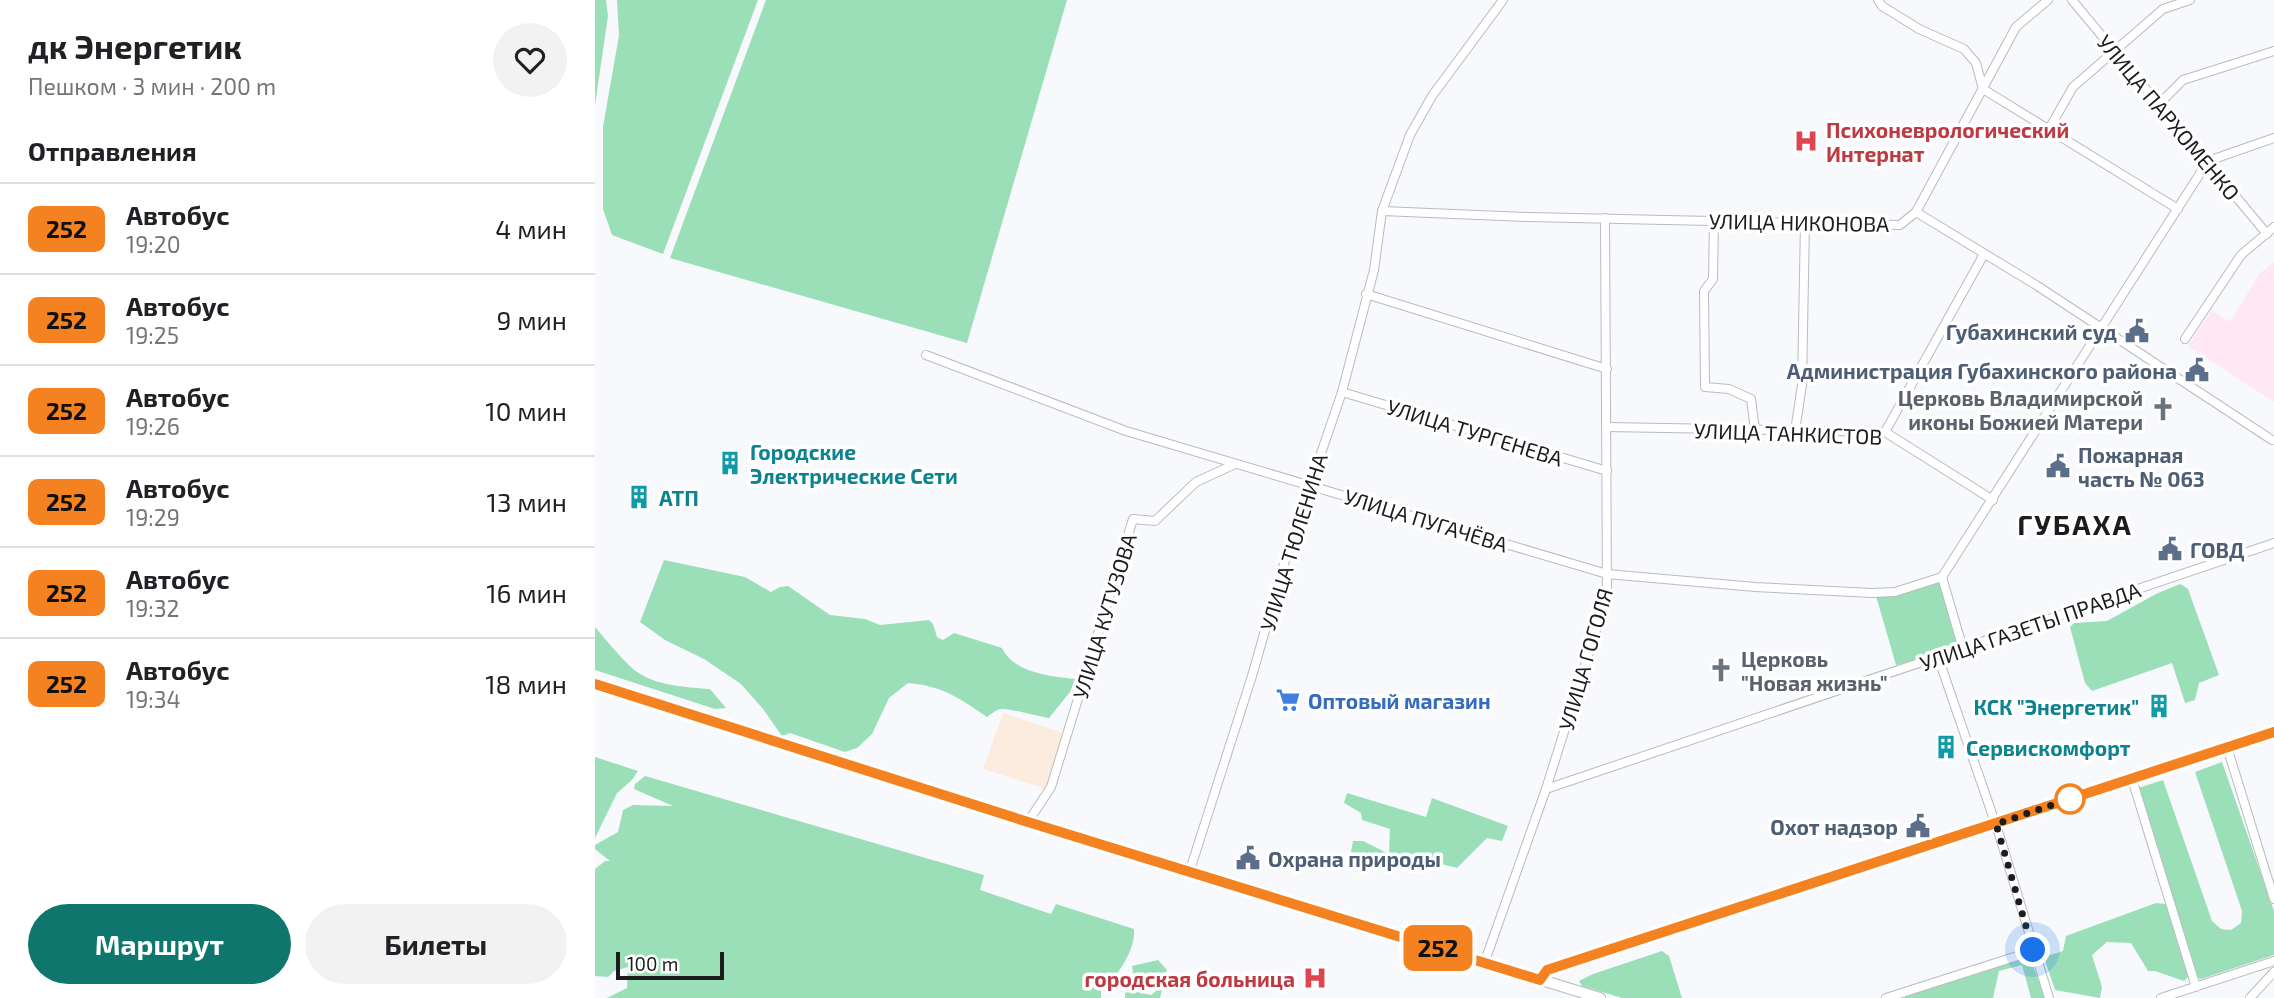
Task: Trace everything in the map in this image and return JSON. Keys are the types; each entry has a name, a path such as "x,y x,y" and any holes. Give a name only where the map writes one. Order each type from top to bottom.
{"main road":[{"path":"595,684 1028,822 1600,998"},
{"path":"1540,980 1547,970 2274,732"}],"street":[{"name":"УЛИЦА ТЮЛЕНИНА","path":"1190,870 1309,485 1342,392 1374,270 1382,211 1410,135 1432,96 1503,0"},
{"path":"1878,0 1882,6 1919,29 1964,49 1976,63 1983,89 2178,209"},
{"path":"1916,212 2016,27 2047,0"},
{"name":"УЛИЦА ПАРХОМЕНКО","path":"2072,0 2267,234"},
{"path":"2049,129 2073,87 2163,9 2190,0"},
{"path":"2159,104 2183,80 2274,51"},
{"path":"1963,649 1943,577 2208,162 2274,138"},
{"name":"УЛИЦА НИКОНОВА","path":"1382,211 1900,225 1916,212 2273,441"},
{"name":"УЛИЦА ГОГОЛЯ","path":"1485,961 1546,789 1607,595 1605,218"},
{"path":"1714,220 1713,279 1704,291 1705,387 1729,389 1751,399 1755,430"},
{"path":"1795,431 1802,385 1805,222"},
{"path":"2185,339 2241,255 2274,227"},
{"path":"1885,432 1984,254"},
{"path":"1366,294 1607,369"},
{"name":"УЛИЦА ПУГАЧЁВА","path":"926,355 1126,431 1607,574 1755,587 1872,593 1895,592 1943,577"},
{"name":"УЛИЦА ТУРГЕНЕВА","path":"1342,392 1607,471"},
{"name":"УЛИЦА ТАНКИСТОВ","path":"1607,427 1885,432 1993,500"},
{"name":"УЛИЦА КУТУЗОВА","path":"1028,822 1051,787 1133,519 1155,521 1196,482 1233,464"},
{"name":"УЛИЦА ГАЗЕТЫ ПРАВДА","path":"1546,789 2274,542"},
{"path":"1938,657 1996,824 2049,998"},
{"path":"2227,747 2274,900"},
{"path":"2132,779 2196,987"},
{"path":"1887,998 2033,950"},
{"path":"2161,998 2274,961"},
{"path":"2250,998 2274,972"}],"shaded area":[{"path":"2274,262 2274,402 2188,346 2212,310 2230,322 2260,273"},
{"path":"1003,713 1063,733 1046,789 983,769"}],"green space":[{"path":"595,0 606,0 608,16 595,105"},
{"path":"617,0 758,0 663,254 612,235 603,209 603,127 619,35"},
{"path":"766,0 1067,0 967,343 670,258"},
{"path":"664,560 745,577 771,592 788,586 830,615 865,619 880,625 929,620 937,637 943,640 954,633 1002,648 1015,663 1034,672 1075,679 1070,692 1049,718 1002,709 987,717 941,690 908,683 889,698 872,734 857,748 845,752 790,733 782,736 741,684 704,659 665,640 640,622"},
{"path":"1940,582 1959,647 1896,665 1876,596 1892,596"},
{"path":"2180,584 2188,589 2219,675 2199,683 2195,700 2185,703 2172,663 2092,691 2085,683 2070,627 2074,623 2107,621"},
{"path":"595,627 640,674 669,684 710,689 726,708 715,709 595,670"},
{"path":"595,757 638,771 617,793 595,838"},
{"path":"2222,762 2274,911 2274,955 2201,979 2196,977 2135,789 2163,780 2212,921 2221,929 2231,930 2241,923 2242,911 2195,772"},
{"path":"645,776 984,875 980,890 1051,914 1056,904 1134,929 1132,946 1119,971 1101,991 1101,998 607,998 627,988 628,967 614,971 608,977 595,976 595,869 605,861 610,861 595,849 595,845 618,832 623,810 633,805 673,806 634,789 635,784"},
{"path":"1347,793 1426,817 1432,798 1508,826 1502,841 1487,838 1457,868 1406,855 1396,858 1392,873 1351,852 1353,841 1363,841 1389,854 1390,829 1362,820 1361,813 1344,803"},
{"path":"2156,903 2166,904 2191,974 2184,981 2148,971 2131,943 2107,942 2092,955 2102,987 2100,998 2055,990 2044,957 2063,951 2066,936"},
{"path":"1662,951 1669,956 1682,998 1622,998 1582,986 1579,981 1593,974"},
{"path":"2029,955 2045,998 2031,998 2022,965 1999,971 1993,998 1905,998 1905,994"},
{"path":"1158,960 1167,970 1160,998 1125,998 1125,993 1133,991 1151,995 1156,991 1151,986 1144,989 1135,986 1132,966"}],"bus line":[{"name":"252","path":"595,684 1028,822 1540,980 1547,970 2274,732"}],"place":[{"name":"Психоневрологический Интернат","path":"1806,141"},
{"name":"Губахинский суд","path":"2137,331"},
{"name":"Администрация Губахинского района","path":"2197,370"},
{"name":"Церковь Владимирской иконы Божией Матери","path":"2163,409"},
{"name":"Городские Электрические Сети","path":"730,463"},
{"name":"Пожарная часть № 063","path":"2058,466"},
{"name":"АТП","path":"639,497"},
{"name":"ГОВД","path":"2170,549"},
{"name":"Церковь \"Новая жизнь\"","path":"1721,670"},
{"name":"Оптовый магазин","path":"1288,700"},
{"name":"КСК \"Энергетик\"","path":"2159,706"},
{"name":"Сервискомфорт","path":"1946,747"},
{"name":"Охот надзор","path":"1918,826"},
{"name":"Охрана природы","path":"1248,858"},
{"name":"городская больница","path":"1315,978"}],"district":[{"name":"ГУБАХА","path":"2075,524"}],"route":[{"path":"2033,950 1996,824 2070,799"}]}
